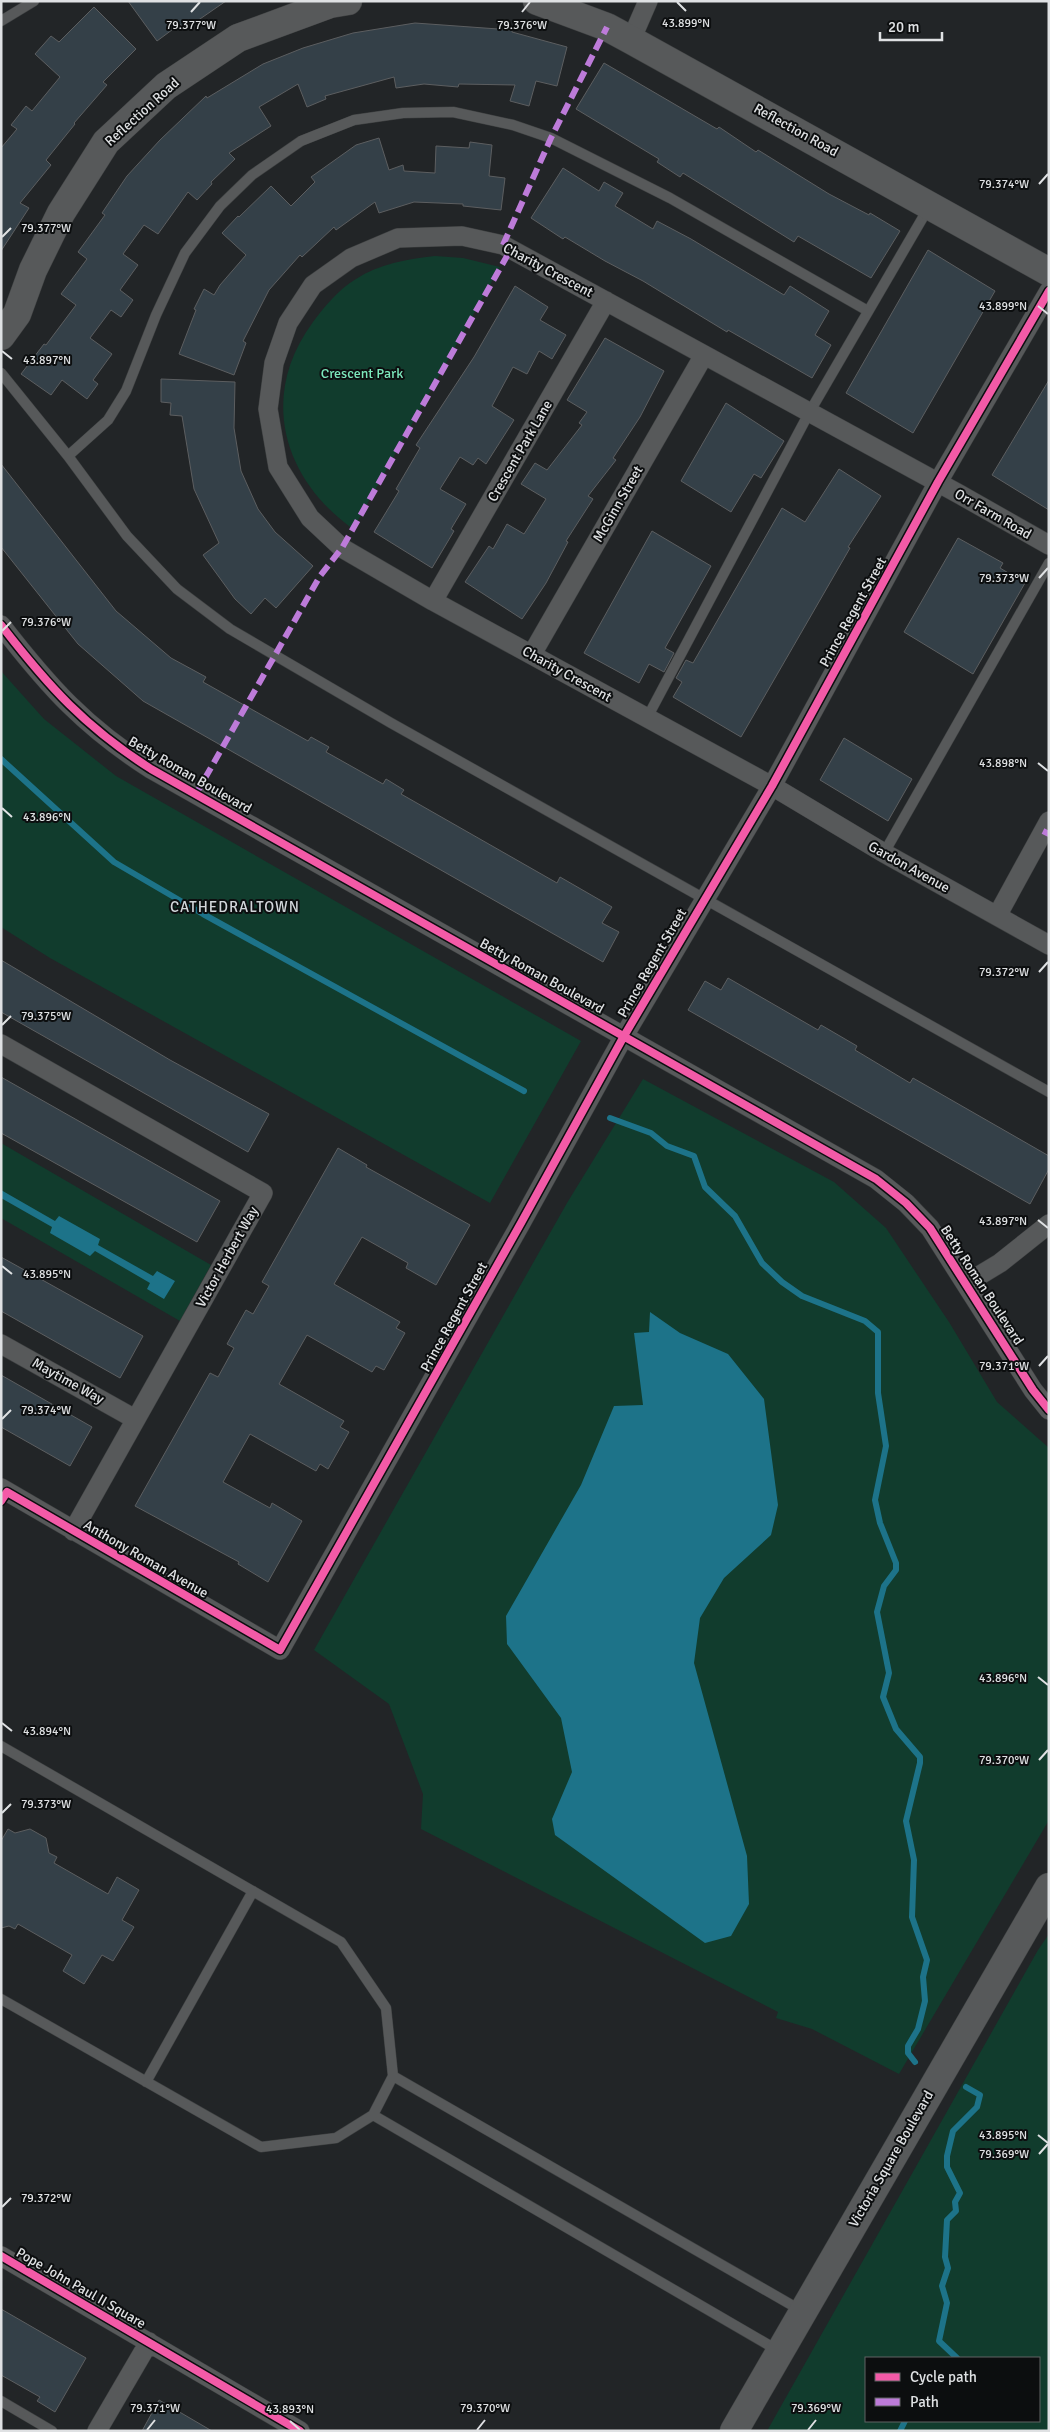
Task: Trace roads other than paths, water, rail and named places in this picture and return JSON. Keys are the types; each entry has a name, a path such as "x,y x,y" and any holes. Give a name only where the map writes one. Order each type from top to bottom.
{"street":[{"name":"Reflection Road","path":"1,336 17,314 32,270 61,213 106,142 166,86 238,38 330,4 348,1"},
{"name":"Reflection Road","path":"538,1 607,27 632,40 1049,272"},
{"path":"632,40 648,1"},
{"name":"Charity Crescent","path":"772,786 433,601 342,548 310,518 278,467 268,409 274,362 288,323 313,285 351,258 398,238 462,236 503,245 938,482"},
{"name":"Prince Regent Street","path":"280,1650 521,1223 624,1036 772,786 938,482 1049,291"},
{"name":"Crescent Park Lane","path":"433,601 606,301"},
{"name":"McGinn Street","path":"532,654 704,355"},
{"name":"Orr Farm Road","path":"938,482 1049,545"},
{"name":"Betty Roman Boulevard","path":"1,625 58,696 88,724 121,750 151,769 876,1179 906,1203 930,1228 967,1283 1033,1390 1049,1410"},
{"name":"Gardon Avenue","path":"772,786 884,853 1049,945"},
{"path":"997,916 1049,820"},
{"name":"Victor Herbert Way","path":"1,1044 263,1193 73,1531"},
{"path":"967,1283 1000,1263 1049,1224"},
{"name":"Maytime Way","path":"1,1344 135,1419"},
{"name":"Anthony Roman Avenue","path":"3,1494 73,1531 280,1650"},
{"name":"Victoria Square Boulevard","path":"734,2431 1049,1887"},
{"name":"Pope John Paul II Square","path":"1,2256 300,2431"},
{"path":"97,2431 149,2342"}],"lane":[{"path":"1,21 34,1"},
{"path":"68,456 108,420 126,391 156,315 185,253 220,206 252,175 300,141 354,120 403,113 453,112 513,125 551,138 670,198 868,311"},
{"path":"647,718 809,413 931,205"},
{"path":"1,373 68,456 134,543 177,589 230,629 391,723 1049,1092"},
{"path":"884,853 1049,563"},
{"path":"1,1746 341,1942 386,2008 393,2076 373,2115 336,2138 261,2147 1,1999"},
{"path":"146,2082 253,1891"},
{"path":"393,2076 803,2311"},
{"path":"373,2115 780,2351"},
{"path":"1,2401 52,2431"}],"water":[{"path":"1,1190 55,1221 59,1216 100,1239 98,1245 153,1276 157,1271 175,1281 164,1299 147,1289 150,1283 95,1251 90,1256 50,1233 52,1227 1,1198"},
{"path":"650,1312 680,1333 728,1354 764,1399 778,1505 771,1535 724,1578 700,1618 694,1663 747,1856 749,1904 731,1936 705,1943 555,1835 552,1819 572,1772 561,1718 507,1644 506,1616 581,1485 614,1406 643,1405 634,1333 649,1332"}],"waterway":[{"path":"1,759 114,862 203,914 524,1091"},
{"path":"610,1118 651,1133 667,1146 694,1156 705,1187 735,1216 762,1263 782,1282 802,1296 865,1321 878,1332 878,1393 886,1446 875,1500 880,1523 896,1563 896,1570 884,1586 877,1612 889,1673 883,1697 896,1729 920,1757 906,1821 914,1860 912,1917 927,1960 923,1977 925,2001 918,2029 908,2046 908,2053 915,2062"},
{"path":"956,2357 939,2341 947,2303 942,2286 948,2268 945,2257 947,2220 956,2211 955,2202 960,2193 947,2167 947,2156 953,2131 977,2107 980,2095 966,2087"},
{"path":"900,2431 904,2422"}],"district":[{"name":"CATHEDRALTOWN","path":"235,907"}],"park label":[{"name":"Crescent Park","path":"362,373"}]}
